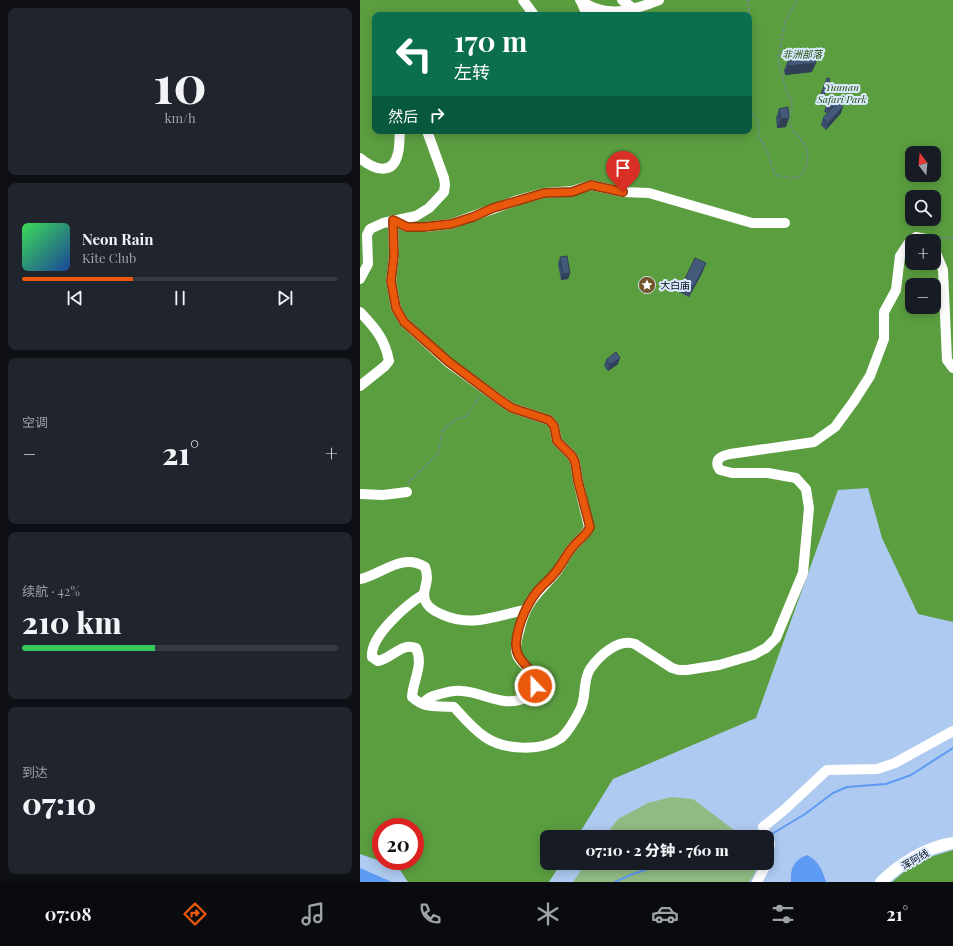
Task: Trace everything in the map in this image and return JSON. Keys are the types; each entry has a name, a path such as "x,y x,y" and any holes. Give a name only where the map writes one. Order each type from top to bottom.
{"main road":[{"name":"浑阿线","path":"881,882 916,856 941,845 953,843"}],"street":[{"path":"524,0 532,12"},
{"path":"622,0 634,10"},
{"path":"580,1 606,11 626,12 659,0"},
{"path":"580,1 586,12"},
{"path":"360,158 377,169 384,169 391,165 396,160 398,153 400,134"},
{"path":"360,279 368,264 367,235 370,229 393,220 416,216 429,208 444,192 444,178 428,134"},
{"path":"393,220 407,227 451,224 518,200 544,193 572,192 591,185 623,192 649,193 752,223 785,223"},
{"path":"393,220 394,256 391,281 396,308 404,322 449,362 512,408 549,420 554,426 557,441 572,456 575,462 578,481 590,527 587,533 572,548 554,575 541,587 525,610 516,643 517,656 535,678 535,686 527,697 513,701 498,701 462,691 456,691 434,695 426,699 423,704"},
{"path":"424,594 412,602 377,637 372,650 372,657 378,661 385,659 410,645 416,648 419,654 420,662 412,697 432,708 454,707 484,736 511,747 532,747 553,741 565,733 581,709 585,682 590,670 604,653 614,647 630,642 679,670 719,665 753,655 771,644 776,638 803,573 809,508 806,489 796,478 768,473 725,472 718,467 718,460 720,457 730,454 814,442 835,426 854,401 873,368 884,339 884,312 896,290 900,256 905,248"},
{"path":"941,265 943,270 946,360 953,368"},
{"path":"360,312 383,340 386,346 389,361 360,386"},
{"path":"360,494 407,492"},
{"path":"360,579 375,575 392,565 402,562 422,565 428,579 424,594 425,602 430,607 454,620 483,619 525,610"},
{"path":"764,830 763,827 784,810 827,770 877,769 895,763 953,730"},
{"path":"757,882 763,870"}],"path":[{"path":"748,0 749,12"},
{"path":"752,114 758,120 759,137 767,151 775,175 788,178 799,177 803,173 807,162 806,150 803,140 791,129 789,118 792,101 786,90 778,60 785,22 797,0"},
{"path":"941,239 953,238"},
{"path":"407,492 406,485 438,454 443,429 459,418 467,417 484,389"}],"green space":[{"path":"360,0 953,0 953,622 918,614 882,538 868,488 838,490 756,718 613,779 581,830 540,830 540,870 557,870 549,882 408,882 400,870 424,870 424,818 372,818 372,858 360,854"},
{"path":"671,797 693,799 734,830 609,830 618,819 648,803"},
{"path":"953,850 953,882 892,882 917,861"},
{"path":"581,870 756,870 749,882 573,882"}],"water":[{"path":"807,855 817,863 826,882 791,882 791,873 794,865 799,859"},
{"path":"360,868 392,882 360,882"}],"building":[{"path":"815,58 816,63 788,66 788,61"},
{"path":"827,78 830,79 823,99 820,97"},
{"path":"828,99 838,102 843,107 828,123 823,118 833,107 826,105"},
{"path":"788,107 789,118 781,119 779,109"},
{"path":"567,256 570,273 563,274 560,257"},
{"path":"695,258 706,263 693,288 683,283"},
{"path":"616,352 620,358 610,365 606,360"}],"waterway":[{"path":"774,833 805,814 833,793 847,787 886,784 911,775 953,748"},
{"path":"615,882 645,870"}],"place":[{"name":"大白庙","path":"647,285"}],"route":[{"path":"535,686 535,678 532,672 517,656 516,643 525,610 541,587 554,575 572,548 587,533 590,527 578,481 575,462 572,456 561,447 557,441 554,426 549,420 512,408 500,400 449,362 404,322 396,308 391,281 394,256 393,220 407,227 451,224 473,217 493,208 544,193 572,192 591,185 623,192"}],"park label":[{"name":"非洲部落","path":"802,54"},
{"name":"Yunnan Safari Park","path":"842,92"}]}
